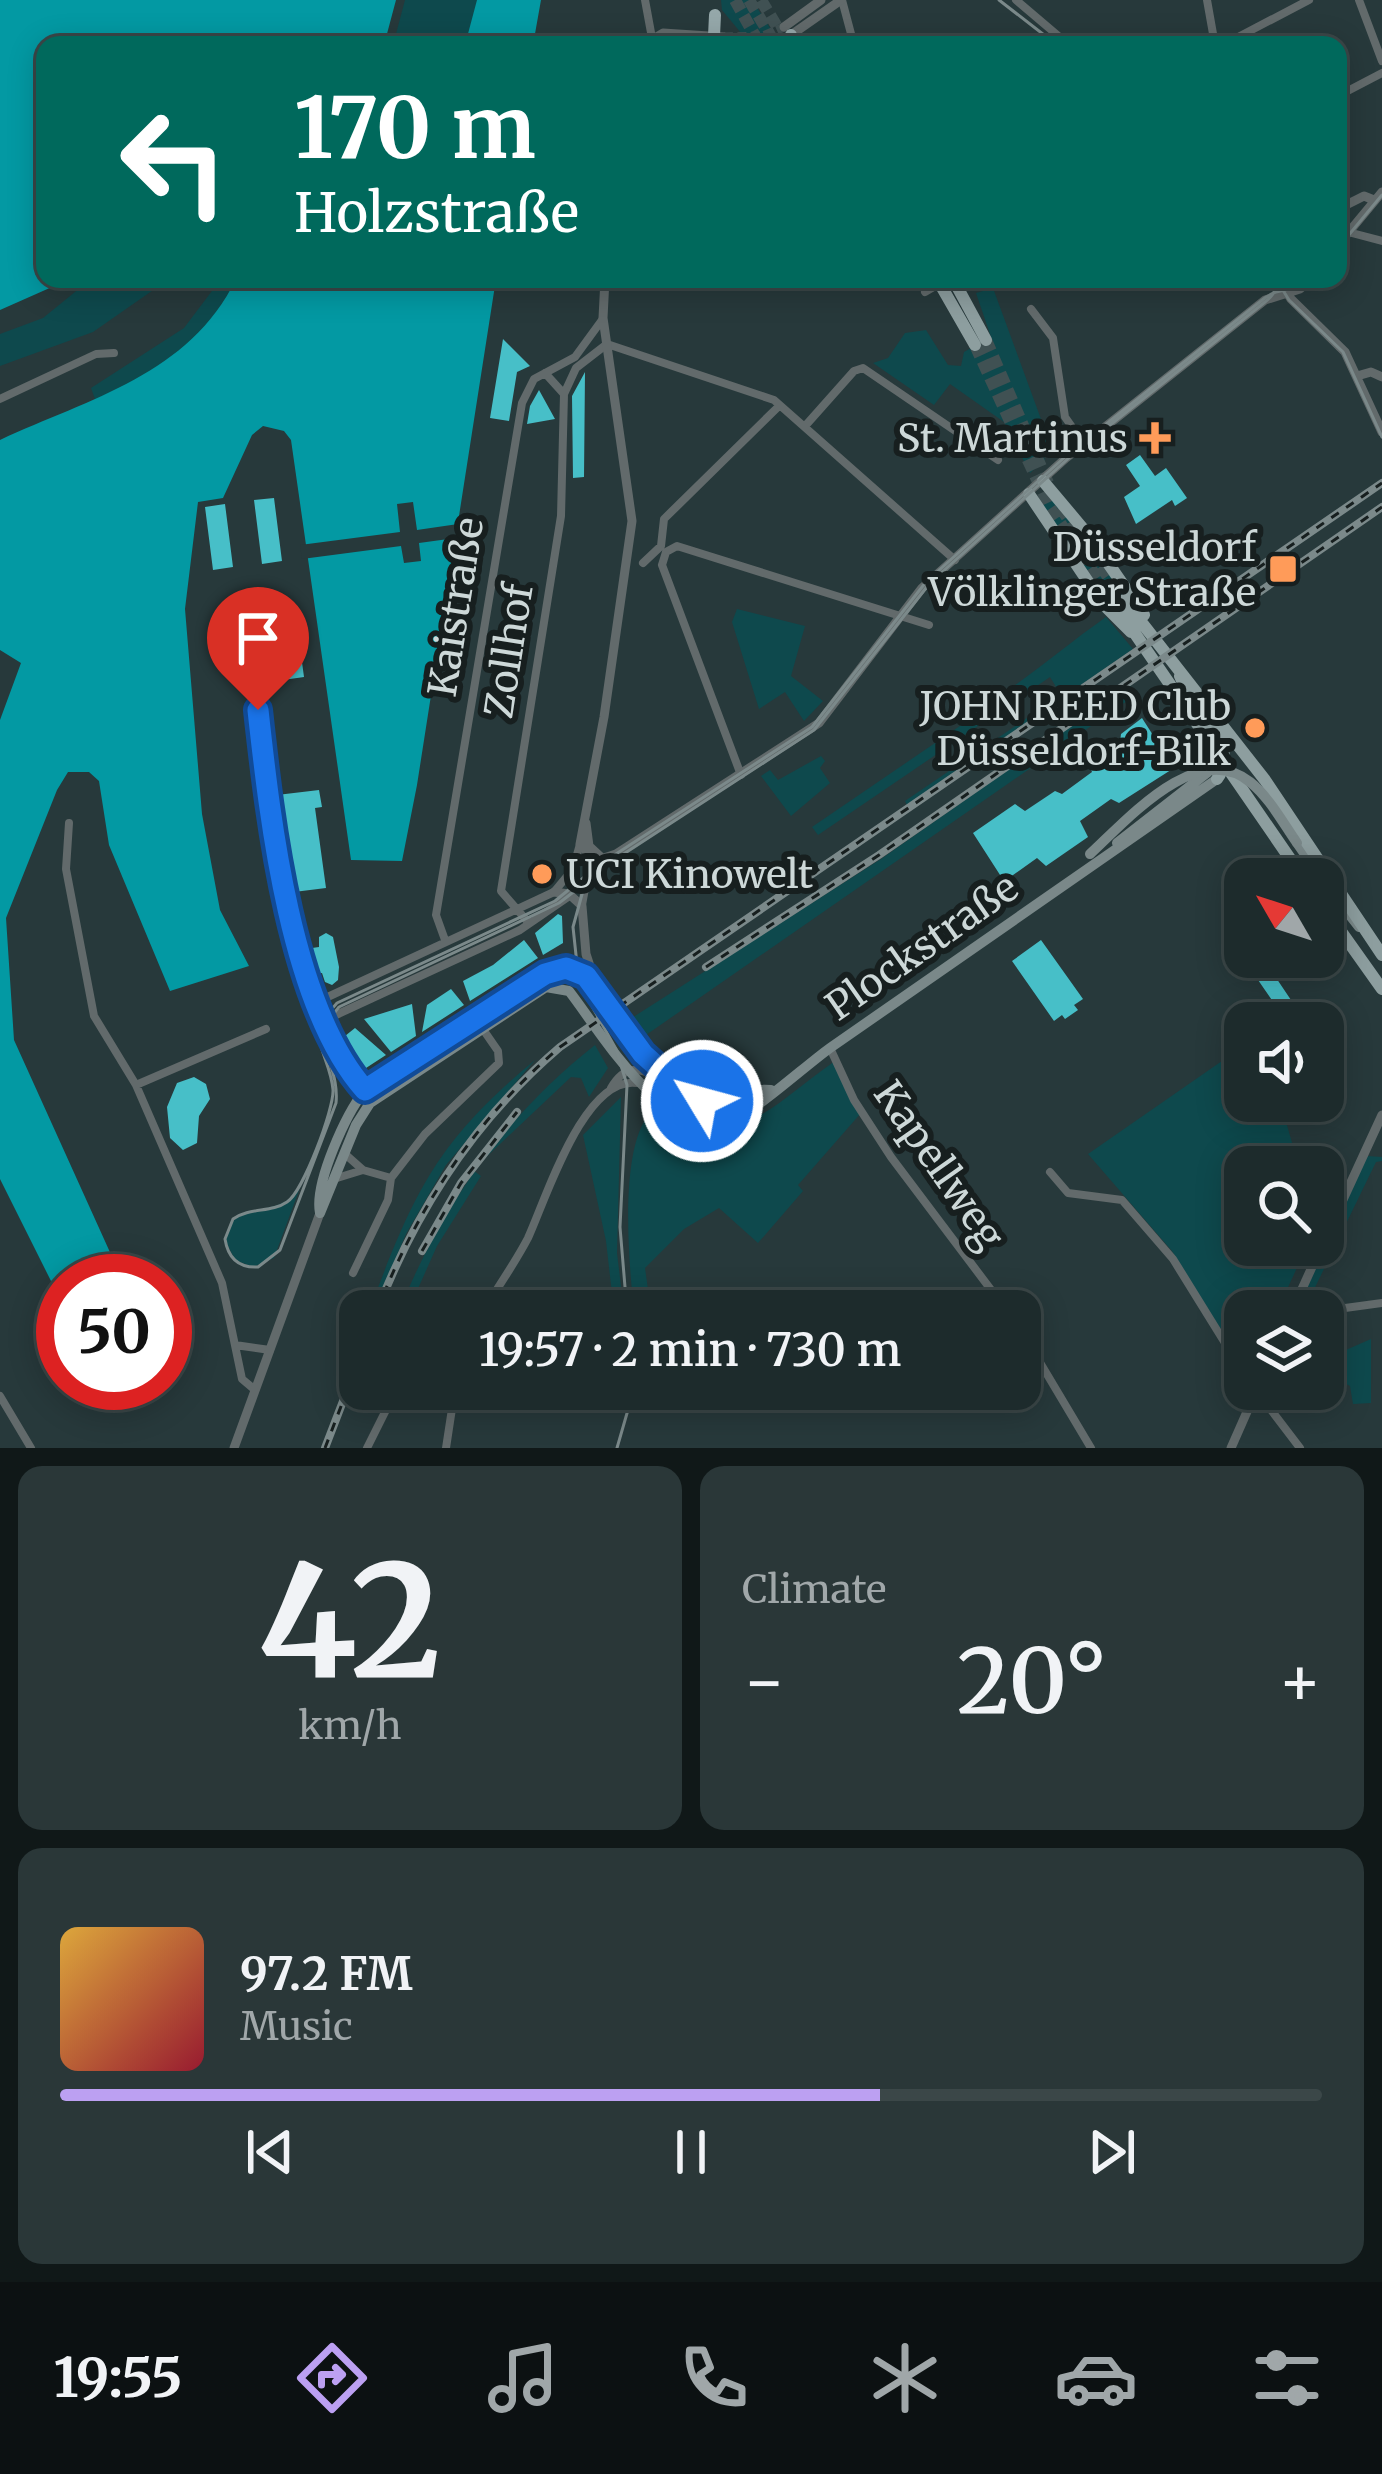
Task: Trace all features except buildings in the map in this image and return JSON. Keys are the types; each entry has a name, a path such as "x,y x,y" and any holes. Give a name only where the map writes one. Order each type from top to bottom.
{"highway":[{"path":"715,15 718,36"}],"main road":[{"path":"949,288 981,343"},
{"path":"1043,481 1138,603 1146,636 1210,744 1221,773 1288,858"},
{"path":"1029,494 1117,621 1146,636"},
{"path":"1120,603 1264,780 1382,955"},
{"path":"1177,669 1226,751 1221,773"},
{"path":"1060,887 1090,854 1168,788 1212,770 1231,772 1256,786 1307,858"},
{"name":"Plockstraße","path":"728,1121 762,1102 771,1090 1221,773"},
{"path":"1344,906 1366,933"},
{"path":"1344,935 1381,987"},
{"path":"320,1213 321,1187 349,1115 370,1094 556,969 577,970 598,991"},
{"path":"478,1023 546,987 561,986 571,993 616,1060 640,1083 676,1108 707,1121 728,1121"},
{"name":"Plockstraße","path":"598,991 639,1050 672,1080 699,1091 738,1095 771,1090"},
{"path":"676,1108 699,1106 699,1091"},
{"path":"320,1213 370,1094"},
{"path":"728,1121 719,1114 719,1107 738,1095"}],"street":[{"path":"645,0 648,36"},
{"path":"790,36 821,0"},
{"path":"790,36 842,0 852,36"},
{"path":"1020,3 1036,0"},
{"path":"1207,0 1217,36"},
{"path":"1237,36 1309,0"},
{"path":"1359,0 1382,61"},
{"path":"1020,3 1058,36"},
{"path":"657,36 690,36"},
{"path":"1347,92 1382,74"},
{"path":"1347,204 1364,196 1378,196"},
{"path":"1377,240 1348,232 1378,196"},
{"path":"1364,212 1377,240"},
{"path":"319,1001 554,892 573,869 586,823 627,562 631,504 603,319 604,288"},
{"path":"926,292 932,288"},
{"path":"1265,301 1272,288"},
{"path":"1282,288 1345,352 1382,432"},
{"path":"583,908 586,883 603,859 819,723 901,615 955,560 1084,444 1265,301 1296,288"},
{"path":"1306,314 1307,288"},
{"path":"1030,309 1053,338 1065,417 1084,444"},
{"name":"Kaistraße","path":"445,940 436,915 525,393 544,372 575,357 603,319"},
{"path":"544,372 564,394 576,368 607,344"},
{"path":"607,344 771,398 955,560"},
{"path":"0,399 96,353 114,353"},
{"path":"806,425 860,368 998,460"},
{"path":"1357,376 1371,372 1382,377"},
{"name":"Zollhof","path":"516,909 505,900 502,887 560,516 564,394"},
{"path":"643,563 661,546 664,519 778,406"},
{"path":"741,775 662,565 666,552 677,546 929,625"},
{"path":"627,562 662,565"},
{"path":"254,661 281,877 309,984 338,1046 370,1094"},
{"path":"69,823 66,868 94,1016 136,1085 222,1282 242,1381 255,1390"},
{"path":"586,823 589,846 603,859"},
{"path":"580,844 593,860 603,859"},
{"path":"554,892 572,895 583,908"},
{"path":"321,1013 328,1018 520,931 572,895"},
{"name":"Plockstraße","path":"583,908 586,955 598,991"},
{"path":"516,909 528,922"},
{"path":"338,1046 337,1023 347,1009"},
{"path":"353,1273 388,1200 391,1178 425,1134 497,1066 500,1055 478,1023"},
{"path":"136,1085 266,1029"},
{"name":"Kapellweg","path":"830,1048 880,1140 991,1290"},
{"path":"613,1085 616,1060"},
{"path":"496,1290 524,1244 582,1120 626,1071 643,1068 672,1080"},
{"path":"613,1085 640,1083"},
{"path":"1344,1196 1381,1118"},
{"path":"1370,1139 1382,1144"},
{"path":"345,1154 363,1170 391,1178"},
{"path":"337,1178 363,1170"},
{"path":"1051,1172 1068,1193 1122,1200 1173,1259 1224,1341"},
{"path":"234,1448 320,1213"},
{"path":"1344,1308 1382,1303"},
{"path":"233,1344 270,1350"},
{"path":"1041,1364 1091,1448"},
{"path":"0,1396 31,1448"},
{"path":"367,1448 386,1410"},
{"path":"446,1448 452,1410"},
{"path":"1232,1448 1248,1410"},
{"path":"1271,1410 1300,1448"}],"shaded area":[{"path":"405,0 480,0 471,36 395,36"},
{"path":"721,0 752,0 775,36 744,36 722,10"},
{"path":"80,288 156,288 93,332 0,366 0,334 43,318"},
{"path":"214,288 231,288 211,319 178,353 139,380 95,399 91,388 184,328"},
{"path":"993,288 1049,441 1040,447 1045,460 1030,473 1004,422 950,384 934,405 873,363 888,358 905,333 926,330 948,365 961,366 964,352 991,337 976,293"},
{"path":"1050,497 1085,534 1128,597 1113,610 1042,506"},
{"path":"737,609 805,626 791,676 823,701 804,721 785,692 759,709 732,622"},
{"path":"1106,617 1133,649 907,805 905,801 1061,695 1050,677 818,835 812,827 979,713"},
{"path":"1131,684 1130,699 646,1035 635,1032 627,1021 881,859"},
{"path":"821,756 825,761 820,768 830,783 791,816 761,776 770,770 778,780"},
{"path":"595,1045 608,1068 589,1097 581,1078 571,1077 483,1160 532,1102"},
{"path":"535,1060 446,1165 406,1234 383,1290 377,1290 431,1172 501,1090"},
{"path":"1224,1060 1224,1122 1286,1122 1293,1146 1224,1146 1224,1266 1298,1266 1287,1290 1224,1290 1224,1335 1172,1251 1088,1154"},
{"path":"835,1061 861,1113 798,1185 803,1191 758,1243 719,1208 684,1229 645,1268 648,1290 632,1290 628,1203 635,1146 643,1123 655,1108 708,1128 730,1127 770,1109"},
{"path":"621,1097 617,1253 621,1290 612,1290 583,1135"},
{"path":"1367,1156 1382,1157 1344,1228 1344,1207"},
{"path":"475,1172 481,1176 437,1246 417,1290 408,1290 435,1235"},
{"path":"301,1185 274,1258 253,1267 235,1260 225,1240 237,1217 281,1204"},
{"path":"1317,1266 1325,1266 1314,1290 1306,1290"},
{"path":"1371,1339 1371,1403 1353,1404 1350,1386 1344,1383 1344,1351"}],"water":[{"path":"0,0 396,0 386,36 36,36 36,288 50,288 0,310"},
{"path":"477,0 541,0 535,36 467,36"},
{"path":"231,288 495,288 402,861 351,860 291,440 284,431 263,426 252,435 223,498 198,502 185,609 202,814 220,910 249,966 170,991 109,845 99,781 89,772 68,772 57,790 6,918 14,1040 111,1254 38,1254 0,1179 0,720 21,663 0,650 0,440 134,380 192,339"}],"pier":[{"path":"413,502 417,530 465,523 463,537 419,543 421,561 404,563 401,546 302,559 300,545 400,532 397,504"}],"tunnel":[{"path":"735,0 755,36"},
{"path":"749,0 771,36"},
{"path":"761,0 779,30"},
{"path":"763,36 784,27"},
{"path":"986,340 1048,483"},
{"path":"975,345 1050,508 1116,606"},
{"path":"1060,507 1124,600"}],"tram line":[{"path":"999,0 1045,36"},
{"path":"1347,237 1382,195"},
{"path":"1273,293 1275,288"},
{"path":"1282,288 1343,352 1382,437"},
{"path":"1273,293 1293,288"},
{"path":"1273,293 1071,456 930,583 814,730 619,857 559,903 339,1007 326,1031 336,1103 280,1250 258,1267 236,1260 225,1239 233,1219 287,1202 316,1149 333,1090 320,1037 337,1003 555,901 599,865 812,727 926,582 1066,456 1273,293"},
{"path":"584,887 573,927 579,983 616,1049 627,1085 620,1227 625,1290"},
{"path":"617,1448 628,1410"}],"railway":[{"path":"386,1290 452,1167 502,1104 560,1047 1382,483"},
{"path":"706,967 879,855 1382,507"},
{"path":"422,1251 461,1183 517,1112"},
{"path":"325,1448 340,1410"}],"place":[{"name":"St. Martinus","path":"1155,438"},
{"name":"Düsseldorf Völklinger Straße","path":"1283,569"},
{"name":"JOHN REED Club Düsseldorf-Bilk","path":"1255,728"},
{"name":"UCI Kinowelt","path":"542,874"}],"route":[{"path":"258,710 281,877 309,984 319,1001 318,1009 365,1090 545,974 566,968 586,976 639,1050 672,1080 699,1091 702,1101"}]}
